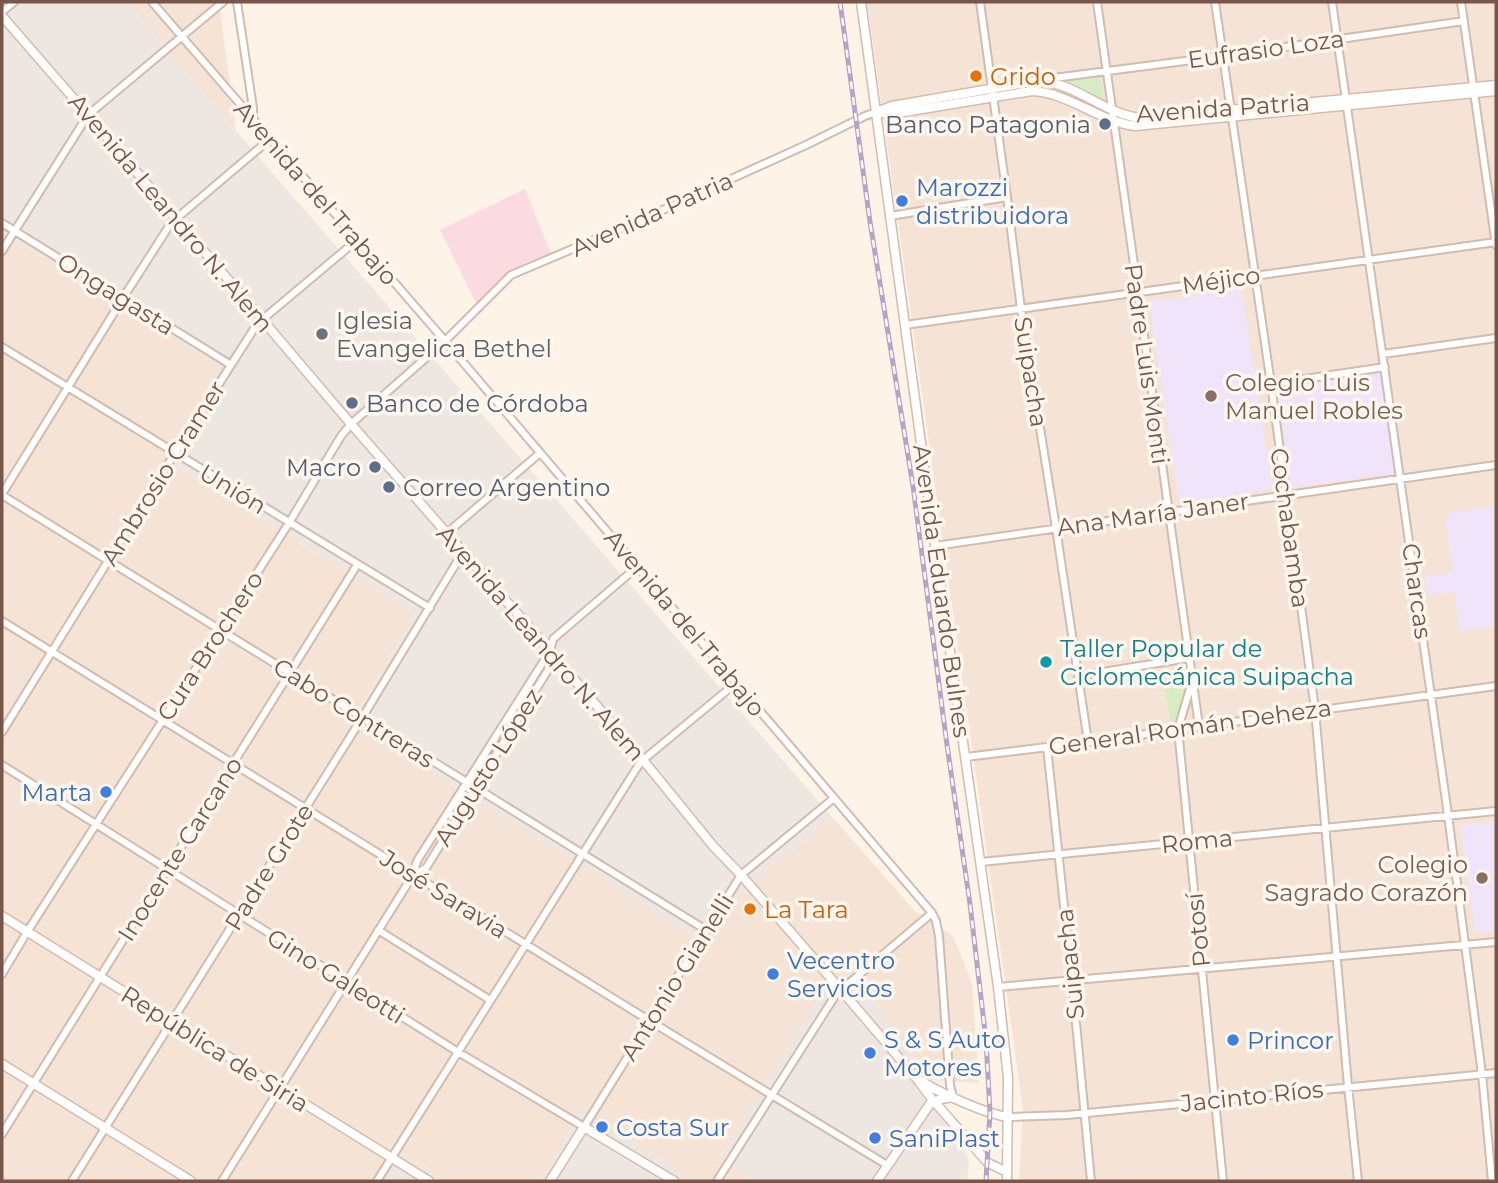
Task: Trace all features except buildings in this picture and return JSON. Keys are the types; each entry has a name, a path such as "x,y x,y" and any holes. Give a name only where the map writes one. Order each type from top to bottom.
{"main road":[{"name":"Avenida Eduardo Bulnes","path":"860,2 998,987 1008,1077 1007,1177"},
{"name":"Avenida Leandro N. Alem","path":"2,14 351,425 550,651 714,847 841,989 933,1101 988,1163 1007,1177"},
{"name":"Avenida Patria","path":"876,112 892,106 1030,82 1062,86 1129,117 1141,118 1231,113 1474,90 1496,85"},
{"name":"Avenida Patria","path":"1474,90 1496,91"},
{"name":"Avenida Patria","path":"876,112 892,114 1032,91 1061,96 1113,121 1135,126 1231,113"},
{"name":"República de Siria","path":"2,916 429,1181"},
{"path":"2,1064 191,1181"},
{"name":"Avenida Leandro N. Alem","path":"917,1079 931,1088 994,1114 1008,1117"},
{"path":"877,1181 933,1101 953,1097"},
{"name":"Antonio Gianelli","path":"550,1181 584,1127"},
{"name":"Gino Galeotti","path":"584,1127 674,1181"}],"street":[{"path":"2,14 15,2"},
{"name":"Avenida del Trabajo","path":"152,2 932,913 939,936 953,1097"},
{"path":"2,251 88,115 223,2"},
{"path":"237,2 253,119"},
{"name":"Suipacha","path":"980,2 1021,309 1087,742"},
{"name":"Padre Luis Monti","path":"1097,2 1199,726"},
{"name":"Cochabamba","path":"1215,2 1315,710 1358,1181"},
{"name":"Charcas","path":"1332,2 1466,944 1492,1141 1492,1181"},
{"path":"1461,2 1496,243"},
{"name":"Eufrasio Loza","path":"1030,82 1464,21"},
{"path":"1061,96 1067,76"},
{"name":"Avenida Patria","path":"445,341 507,278 516,273 643,219 876,112"},
{"path":"2,495 123,298 175,219 270,139"},
{"path":"890,216 1007,197"},
{"name":"Ongagasta","path":"2,223 231,365"},
{"name":"Ambrosio Cramer","path":"2,732 257,324 357,240"},
{"name":"Méjico","path":"905,325 1496,243"},
{"path":"1383,354 1496,338"},
{"name":"Cura Brochero","path":"2,974 289,523 341,436 445,341"},
{"name":"Unión","path":"2,347 429,608"},
{"path":"1271,384 1385,367"},
{"path":"447,533 540,453"},
{"name":"Ana María Janer","path":"935,546 1496,465"},
{"name":"Cabo Contreras","path":"2,495 706,930"},
{"name":"Padre Grote","path":"72,1181 457,562 466,554"},
{"name":"Inocente Carcano","path":"2,1134 357,565"},
{"name":"Augusto López","path":"414,875 426,869 548,670 553,639 637,567"},
{"name":"José Saravia","path":"2,621 887,1165"},
{"name":"Augusto López","path":"222,1181 414,875 417,861 550,651"},
{"path":"1077,676 1189,657"},
{"name":"Potosí","path":"1193,681 1178,729 1223,1181"},
{"path":"377,1181 643,760 736,683"},
{"name":"General Román Deheza","path":"966,757 1496,686"},
{"name":"Suipacha","path":"1047,747 1091,1181"},
{"name":"Gino Galeotti","path":"2,765 458,1052 584,1127"},
{"name":"Antonio Gianelli","path":"584,1127 741,875 834,798"},
{"name":"Roma","path":"981,862 1496,810"},
{"path":"717,1181 841,989 932,913"},
{"path":"378,930 490,1000"},
{"path":"998,987 1496,942"},
{"name":"Jacinto Ríos","path":"1008,1117 1085,1113 1496,1073"}],"shaded area":[{"path":"2,2 126,2 833,818 739,894 705,945 352,722 415,615 166,460 220,367 2,232"},
{"path":"126,2 219,2 236,131"},
{"path":"867,2 1496,2 1496,1181 1019,1181 1023,1109"},
{"path":"525,189 551,254 527,262 505,274 476,303 440,230"},
{"path":"2,232 221,367 166,460 415,615 352,721 705,944 739,894 833,818 915,911 953,936 972,983 979,1083 930,1080 853,970 720,1155 755,1181 695,1181 583,1109 541,1181 447,1181 393,1147 371,1181 2,1181"},
{"name":"Colegio Luis Manuel Robles","path":"1241,288 1273,489 1179,503 1149,302"},
{"path":"1381,371 1396,473 1292,488 1277,390"},
{"path":"1496,506 1496,626 1460,631 1454,592 1427,596 1425,576 1453,572 1445,517 1451,516 1450,512"},
{"name":"Colegio Sagrado Corazón","path":"1496,821 1496,931 1475,933 1460,825"},
{"path":"853,970 930,1080 969,1160 967,1181 755,1181 720,1156 821,993"},
{"path":"583,1109 695,1181 541,1181"},
{"path":"392,1147 447,1181 371,1181"}],"green space":[{"path":"1100,75 1104,99 1065,81"},
{"path":"1187,663 1190,678 1188,694 1178,725 1171,726 1165,687 1176,685 1173,666"}],"railway":[{"path":"840,2 870,222 913,486 970,904 986,1040 990,1112 986,1181"}],"place":[{"name":"Grido","path":"976,76"},
{"name":"Banco Patagonia","path":"1105,124"},
{"name":"Marozzi distribuidora","path":"902,201"},
{"name":"Iglesia Evangelica Bethel","path":"322,334"},
{"name":"Colegio Luis Manuel Robles","path":"1211,396"},
{"name":"Banco de Córdoba","path":"352,403"},
{"name":"Macro","path":"375,467"},
{"name":"Correo Argentino","path":"389,487"},
{"name":"Taller Popular de Ciclomecánica Suipacha","path":"1046,662"},
{"name":"Marta","path":"106,792"},
{"name":"Colegio Sagrado Corazón","path":"1482,878"},
{"name":"La Tara","path":"750,909"},
{"name":"Vecentro Servicios","path":"773,974"},
{"name":"Princor","path":"1233,1040"},
{"name":"S & S Auto Motores","path":"870,1053"},
{"name":"Costa Sur","path":"602,1127"},
{"name":"SaniPlast","path":"875,1138"}]}
